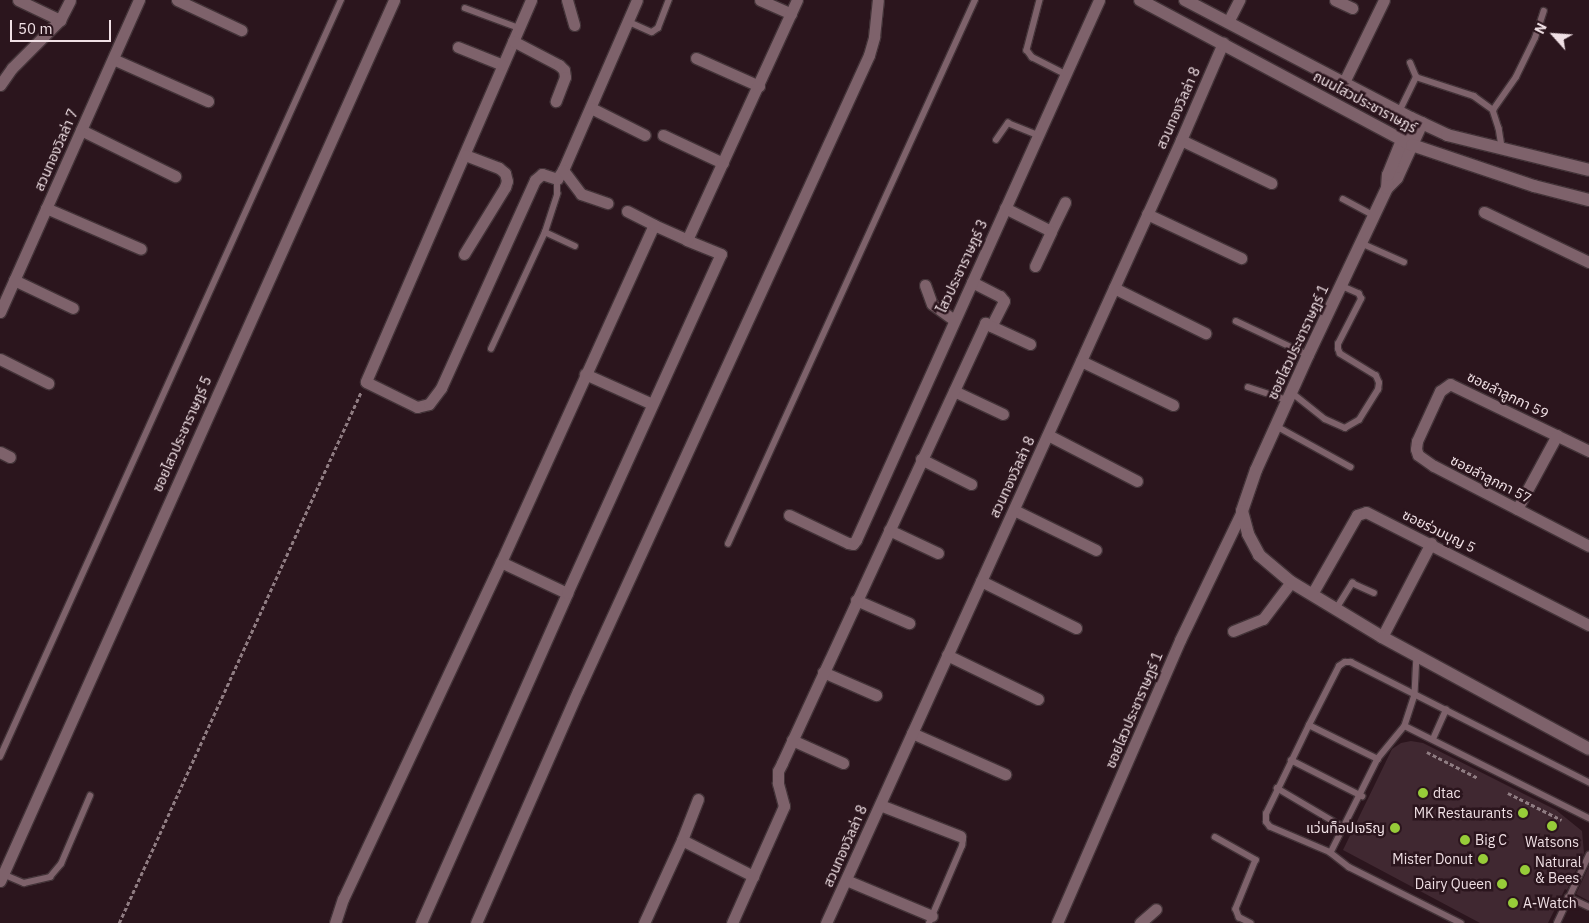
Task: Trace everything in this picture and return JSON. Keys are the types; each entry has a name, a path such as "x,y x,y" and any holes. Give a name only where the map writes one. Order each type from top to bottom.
{"main road":[{"name":"ถนนไสวประชาราษฎร์","path":"1140,0 1407,142 1534,186 1589,200"},
{"name":"ถนนไสวประชาราษฎร์","path":"1185,0 1416,121 1447,135 1589,170"},
{"path":"1356,115 1366,94"},
{"name":"ซอยไสวประชาราษฎร์ 1","path":"1242,511 1256,470 1289,396 1388,188 1388,175 1407,142 1416,121"},
{"path":"1242,511 1248,534 1259,555 1291,582 1382,637 1589,749"}],"street":[{"path":"18,0 60,20"},
{"path":"1,81 60,20 70,0"},
{"name":"สวนทองวิลล่า 7","path":"0,312 139,0"},
{"path":"177,0 241,30"},
{"name":"ซอยไสวประชาราษฎร์ 5","path":"2,878 270,272 394,0"},
{"path":"530,0 366,382 416,408 429,404 441,388 535,180 542,174 560,174 581,194 607,203"},
{"path":"567,0 574,25"},
{"path":"560,174 591,108 637,0"},
{"path":"760,0 791,14"},
{"path":"687,240 797,0"},
{"path":"476,923 582,682 792,228 869,55 874,37 878,0"},
{"name":"ไสวประชาราษฎร์ 3","path":"789,515 853,544 1099,0"},
{"path":"1228,22 1239,0"},
{"path":"1335,0 1352,8"},
{"path":"1344,82 1384,0"},
{"path":"513,41 559,65 564,70 565,77 556,102"},
{"name":"สวนทองวิลล่า 8","path":"826,923 1048,435 1223,43"},
{"path":"458,47 503,65"},
{"path":"696,58 759,86"},
{"path":"113,59 208,101"},
{"path":"591,108 645,134"},
{"path":"81,130 175,176"},
{"path":"663,135 723,163"},
{"path":"1181,140 1271,183"},
{"path":"464,155 499,168 505,173 507,181 464,254"},
{"path":"1035,266 1065,202"},
{"path":"46,208 141,249"},
{"path":"1005,208 1051,231"},
{"path":"421,923 720,254 627,211"},
{"path":"1484,212 1589,262"},
{"path":"1147,214 1241,258"},
{"path":"335,923 343,899 501,562 654,225"},
{"path":"14,280 74,308"},
{"path":"972,282 1000,296 1004,301 992,326"},
{"path":"926,285 932,304 954,320"},
{"path":"1114,288 1205,333"},
{"path":"732,923 784,806 778,783 778,771 985,322 1030,344"},
{"path":"0,360 48,383"},
{"path":"1080,362 1173,405"},
{"path":"585,374 652,404"},
{"name":"ซอยลำลูกกา 59","path":"1428,416 1440,391 1450,384 1589,451"},
{"path":"954,391 1004,414"},
{"name":"ซอยลำลูกกา 57","path":"1428,416 1417,442 1418,455 1434,466 1589,546"},
{"path":"1048,435 1137,481"},
{"path":"1517,509 1557,436"},
{"path":"921,459 971,484"},
{"path":"1014,510 1096,550"},
{"name":"ซอยไสวประชาราษฎร์ 1","path":"1057,923 1180,640 1242,511"},
{"name":"ซอยร่วมบุญ 5","path":"1312,594 1357,515 1361,512 1366,512 1431,543 1589,625"},
{"path":"889,530 938,553"},
{"path":"1382,637 1431,543"},
{"path":"501,562 567,593"},
{"path":"981,581 1076,628"},
{"path":"1233,630 1263,619 1291,582"},
{"path":"856,600 909,624"},
{"path":"948,655 1038,699"},
{"path":"823,672 876,695"},
{"path":"912,733 1005,774"},
{"path":"792,740 843,763"},
{"path":"644,923 682,840 698,799"},
{"path":"880,805 960,836"},
{"path":"682,840 753,876"},
{"path":"846,880 931,919"},
{"path":"1140,923 1156,909"}],"lane":[{"path":"0,757 341,0"},
{"path":"627,22 652,32 658,28 668,0"},
{"path":"728,544 975,0"},
{"path":"1040,0 1027,50 1032,57 1065,74"},
{"path":"465,8 519,28"},
{"path":"1493,110 1516,77 1535,38 1544,11"},
{"path":"1410,63 1416,77 1474,96 1493,110 1499,128 1502,148"},
{"path":"1399,112 1416,77"},
{"path":"996,140 1004,125 1008,123 1038,135"},
{"path":"491,349 545,232 557,194 560,174"},
{"path":"1343,200 1374,216"},
{"path":"545,232 575,246"},
{"path":"1361,244 1404,262"},
{"path":"1248,387 1289,396 1325,419 1345,428 1359,420 1378,390 1378,383 1376,376 1340,354 1338,349 1338,344 1361,298 1359,294 1341,286"},
{"path":"1236,321 1308,355"},
{"path":"1276,426 1351,467"},
{"path":"1336,609 1352,583 1374,593"},
{"path":"1332,854 1362,796 1378,759 1405,726 1415,694 1417,655"},
{"path":"1461,923 1349,867 1332,854 1270,827 1266,822 1266,814 1291,760 1339,666 1344,662 1351,662 1589,782"},
{"path":"1433,739 1446,710"},
{"path":"1309,725 1378,759"},
{"path":"1405,726 1589,818"},
{"path":"1291,760 1362,796"},
{"path":"1278,788 1345,828"},
{"path":"2,878 24,883 50,877 61,864 90,796"},
{"path":"931,919 962,846 960,836"},
{"path":"1216,837 1256,860 1236,909 1239,917 1251,923"},
{"path":"1557,923 1589,856"},
{"path":"1568,897 1589,907"}],"path":[{"path":"119,923 366,382"},
{"path":"1427,752 1478,778"},
{"path":"1508,793 1562,820"}],"building":[{"name":"Big C","path":"1411,741 1423,743 1556,810 1582,831 1584,853 1567,890 1565,889 1548,923 1480,923 1343,850 1392,749 1401,743"},
{"path":"1589,866 1589,901 1576,894"}],"place":[{"name":"dtac","path":"1423,793"},
{"name":"MK Restaurants","path":"1523,813"},
{"name":"Watsons","path":"1552,826"},
{"name":"แว่นท็อปเจริญ","path":"1395,828"},
{"name":"Big C","path":"1465,840"},
{"name":"Mister Donut","path":"1483,859"},
{"name":"Natural & Bees","path":"1525,870"},
{"name":"Dairy Queen","path":"1502,884"},
{"name":"A-Watch","path":"1513,903"}]}
